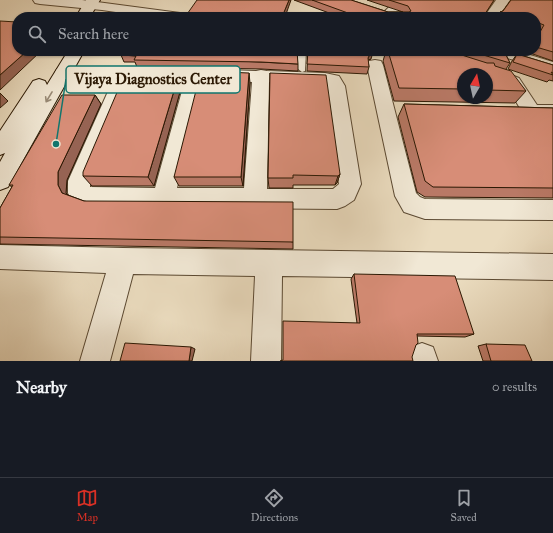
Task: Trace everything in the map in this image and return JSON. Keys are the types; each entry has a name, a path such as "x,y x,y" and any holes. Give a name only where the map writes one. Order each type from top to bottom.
{"street":[{"path":"40,0 133,12"},
{"path":"397,12 404,0"},
{"path":"495,12 503,0"},
{"path":"376,9 386,12"},
{"path":"0,147 5,129 57,56"},
{"path":"0,181 73,56"},
{"path":"517,56 553,67"},
{"path":"375,65 394,108 406,196 412,205 425,209 553,210"},
{"path":"63,73 260,75 325,78 333,80 336,86 350,184 346,193 337,198 92,197 79,193 79,181 125,74"},
{"path":"493,73 509,78 513,82 532,112"},
{"path":"164,197 195,74"},
{"path":"255,198 260,75"},
{"path":"509,111 553,112"},
{"path":"0,257 123,261 553,268"},
{"path":"95,361 123,261"},
{"path":"266,361 269,263"}],"lane":[{"path":"302,56 302,69"}],"building":[{"path":"197,0 289,0 284,12 189,12"},
{"path":"312,0 351,0 388,12 345,12"},
{"path":"389,0 494,0 486,12 409,12 411,11 408,6"},
{"path":"511,0 553,0 553,52 541,48 541,30 544,25 541,24 541,12 500,12 503,11"},
{"path":"0,21 12,22 12,56 21,56 0,75"},
{"path":"136,56 297,56 298,64 261,62 134,60"},
{"path":"308,56 369,56 369,67 307,64"},
{"path":"389,56 465,56 487,63 494,63 495,66 511,71 526,91 493,90 493,68 457,68 457,89 399,88"},
{"path":"487,56 506,56 510,63"},
{"path":"516,56 524,56 553,65 553,73 551,72 553,75 513,62"},
{"path":"127,69 180,71 148,177 83,176 83,172"},
{"path":"201,71 249,73 241,177 174,177"},
{"path":"270,73 326,75 340,174 338,176 293,175 293,178 268,178"},
{"path":"62,95 95,95 58,172 58,185 62,193 84,201 293,202 293,242 0,237 0,208 13,185 9,185"},
{"path":"404,104 553,108 553,188 433,187 425,181"},
{"path":"354,274 455,276 474,334 417,334 418,343 412,357 413,361 280,361 283,360 283,321 360,323"},
{"path":"125,343 191,347 189,361 120,361"},
{"path":"486,344 525,345 532,361 491,361"}],"place":[{"name":"Vijaya Diagnostics Center","path":"56,144"}]}
